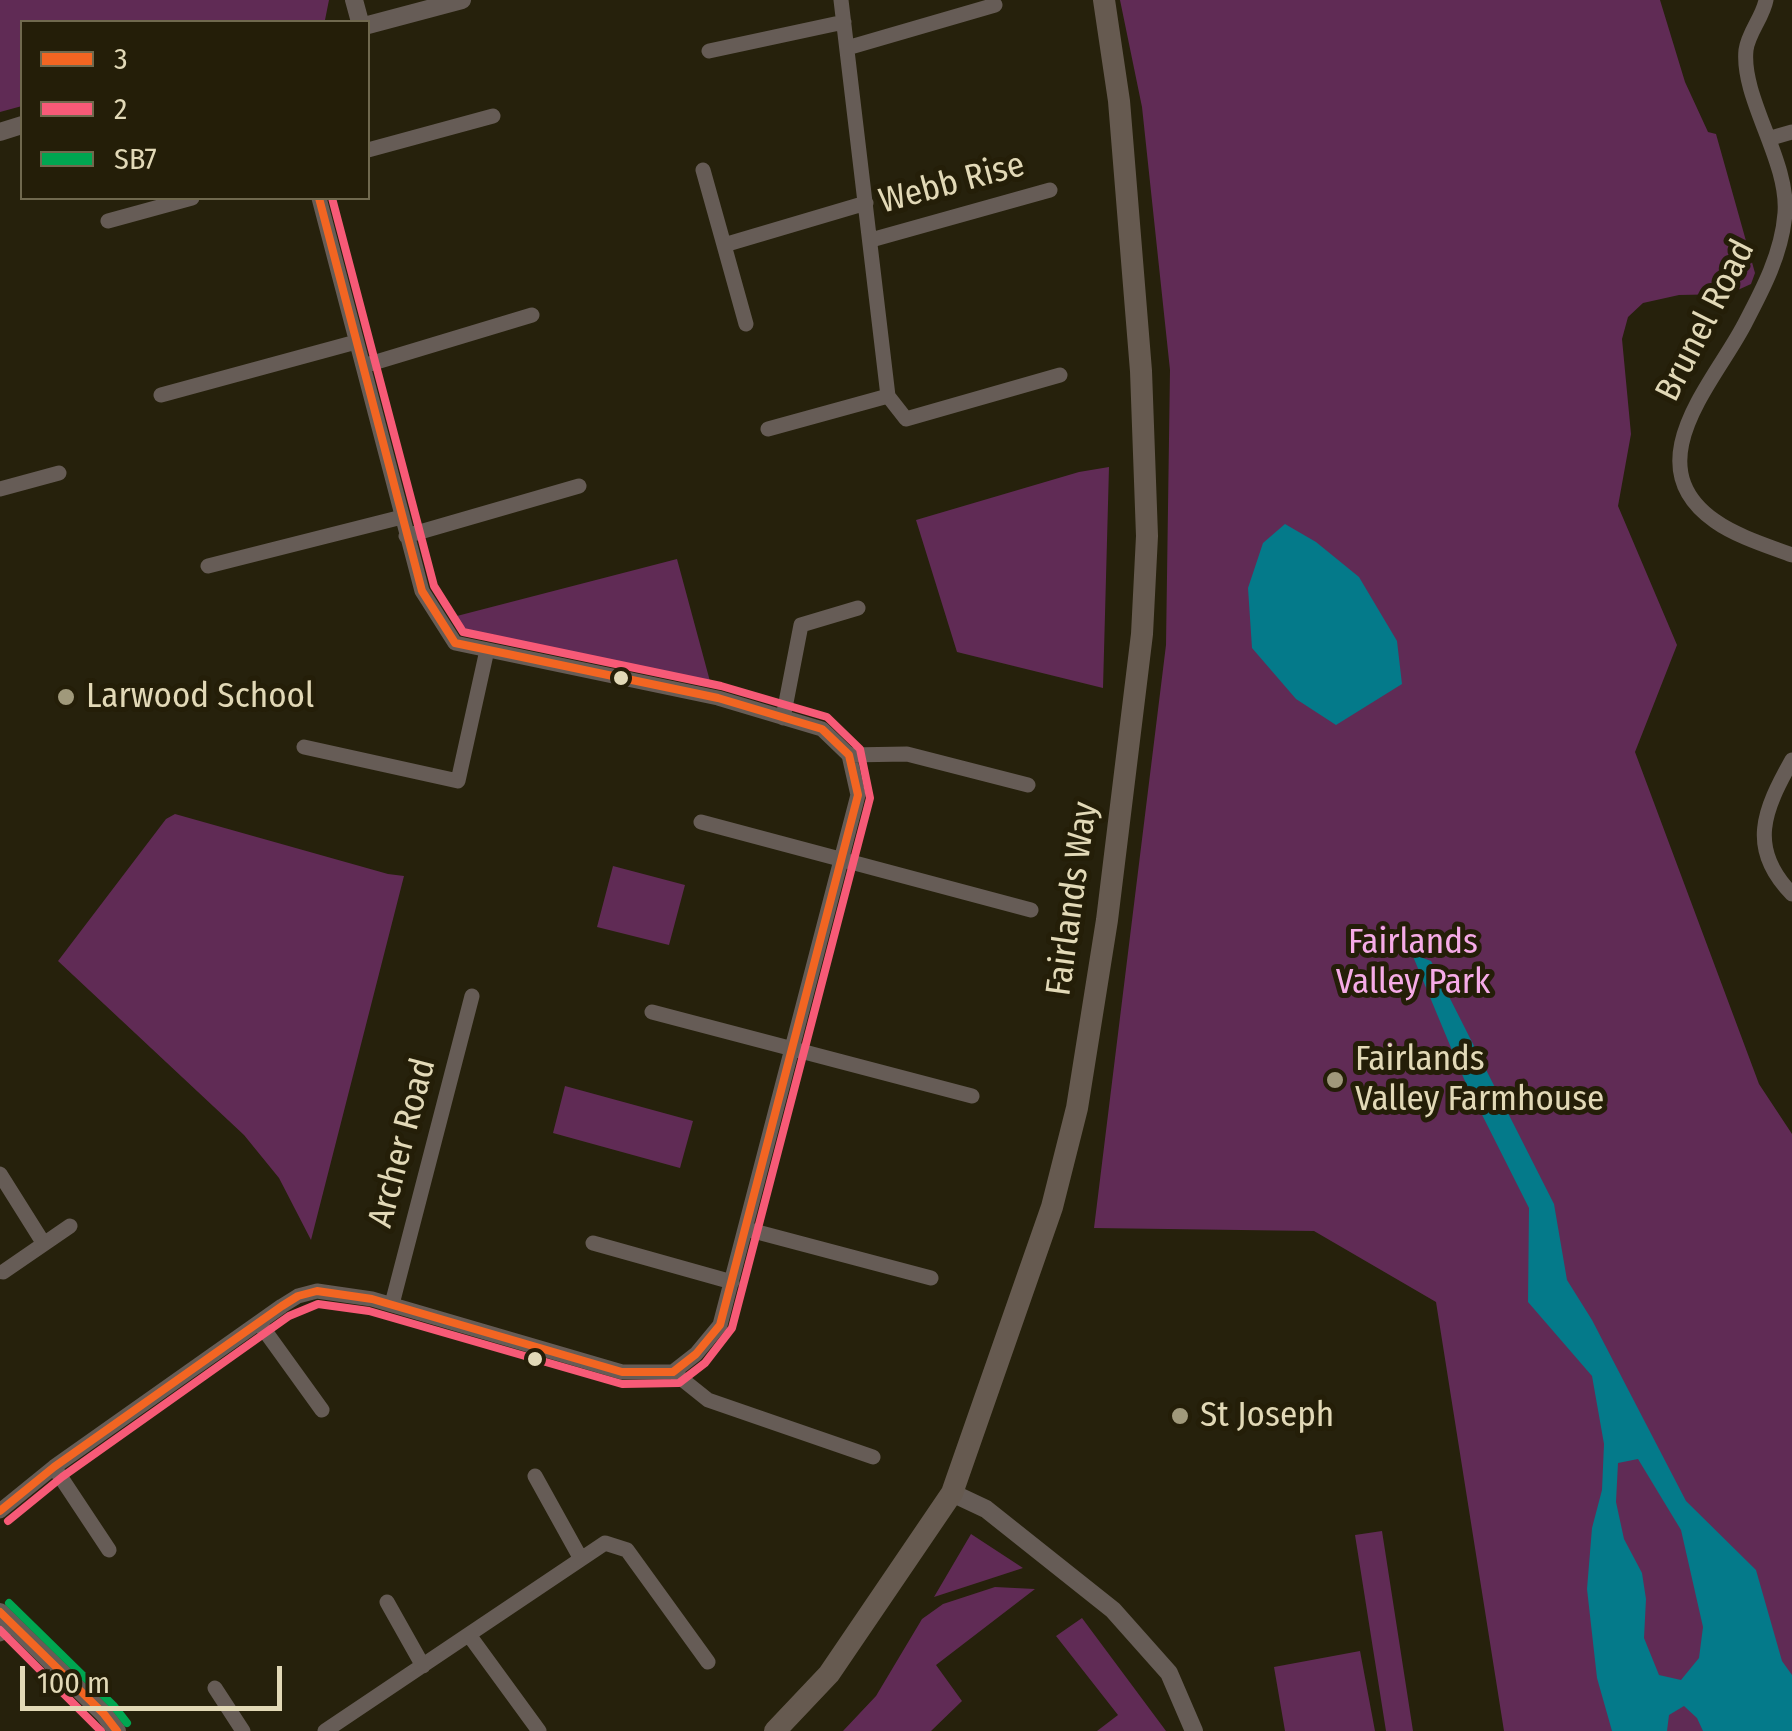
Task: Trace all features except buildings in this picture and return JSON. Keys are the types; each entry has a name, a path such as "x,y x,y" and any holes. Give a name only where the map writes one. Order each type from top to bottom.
{"main road":[{"name":"Fairlands Way","path":"775,1731 828,1674 952,1493 1052,1206 1077,1108 1107,920 1142,634 1147,536 1141,371 1119,101 1104,0"}],"street":[{"path":"370,24 462,0"},
{"name":"Webb Rise","path":"841,0 888,396"},
{"name":"Brunel Road","path":"1766,0 1746,49 1752,94 1770,138 1786,210 1776,258 1742,330 1692,411 1681,440 1680,473 1691,498 1715,522 1792,555"},
{"path":"847,48 996,6"},
{"path":"709,51 844,22"},
{"path":"370,149 494,116"},
{"path":"1770,138 1792,132"},
{"path":"703,170 746,324"},
{"name":"Webb Rise","path":"871,240 1050,190"},
{"path":"108,221 185,200"},
{"path":"0,1511 54,1467 298,1296 317,1291 392,1304 622,1372 673,1372 696,1354 720,1325 858,795 848,755 822,729 718,698 455,643 422,591 320,200"},
{"name":"Webb Rise","path":"724,245 866,203"},
{"path":"362,366 532,315"},
{"path":"161,394 356,342"},
{"path":"768,429 888,396 906,419 1060,375"},
{"path":"0,489 59,473"},
{"path":"406,536 579,486"},
{"path":"208,566 402,517"},
{"path":"783,718 801,625 858,608"},
{"path":"304,747 458,782 487,650"},
{"path":"848,755 907,754 1028,785"},
{"path":"1792,760 1775,790 1762,836 1776,878 1792,894"},
{"path":"701,822 1031,910"},
{"name":"Archer Road","path":"392,1304 472,996"},
{"path":"652,1012 972,1096"},
{"path":"0,1174 44,1244"},
{"path":"3,1272 70,1226"},
{"path":"746,1228 931,1278"},
{"path":"593,1243 732,1282"},
{"path":"260,1324 322,1410"},
{"path":"673,1372 708,1400 874,1457"},
{"path":"54,1467 109,1550"},
{"path":"536,1476 581,1559"},
{"path":"952,1493 986,1509 1113,1610 1168,1673 1194,1731"},
{"path":"326,1731 604,1543 627,1550 708,1662"},
{"path":"387,1602 423,1666"},
{"path":"5,1623 104,1714 116,1731"},
{"path":"468,1635 539,1731"},
{"path":"216,1688 243,1731"}],"green space":[{"path":"0,0 329,0 325,20 20,20 20,107 0,112"},
{"name":"Fairlands Valley Park","path":"1120,0 1660,0 1685,82 1708,132 1716,134 1755,273 1751,284 1729,294 1679,295 1643,303 1628,317 1622,339 1631,434 1618,506 1677,645 1635,752 1759,1084 1792,1134 1792,1731 1504,1731 1436,1302 1314,1231 1094,1228 1166,645 1170,370 1142,107"},
{"path":"1109,467 1103,688 957,652 916,520 1079,472"},
{"path":"677,559 711,685 464,631 453,617"},
{"path":"175,814 404,876 311,1240 279,1178 244,1135 58,961 166,819"},
{"path":"613,866 685,885 669,945 597,927"},
{"path":"565,1086 693,1121 680,1168 553,1133"},
{"path":"1382,1531 1413,1731 1386,1731 1355,1535"},
{"path":"971,1534 1023,1568 934,1597"},
{"path":"995,1587 1035,1589 936,1665 962,1701 931,1731 843,1731 876,1696 922,1619 943,1604"},
{"path":"1082,1618 1166,1731 1097,1731 1118,1715 1056,1636"},
{"path":"1360,1651 1375,1731 1285,1731 1274,1667"}],"water":[{"path":"1285,524 1316,542 1359,577 1397,641 1402,684 1336,725 1296,699 1252,648 1248,588 1263,543"},
{"path":"1412,954 1431,961 1554,1204 1567,1280 1592,1320 1686,1501 1756,1570 1782,1661 1792,1675 1792,1731 1703,1731 1697,1718 1684,1706 1669,1715 1667,1731 1612,1731 1597,1678 1587,1589 1592,1528 1602,1490 1604,1444 1592,1376 1528,1302 1529,1208 1464,1079","holes":["1638,1459 1681,1530 1703,1627 1699,1658 1681,1680 1659,1675 1644,1638 1646,1599 1642,1573 1624,1539 1616,1502 1618,1463"]}],"transit line":[{"name":"3","path":"0,1511 54,1467 282,1306 317,1291 372,1299 622,1372 673,1372 696,1354 720,1325 858,795 849,755 822,729 718,698 455,643 422,591 320,200"},
{"name":"2","path":"8,1521 62,1477 289,1316 318,1304 369,1311 622,1384 679,1383 705,1363 732,1328 870,798 860,749 827,717 721,686 463,632 434,586 333,200"},
{"name":"SB7","path":"9,1603 127,1723"},
{"name":"3","path":"0,1612 117,1731"},
{"name":"2","path":"0,1630 101,1731"}],"place":[{"name":"Larwood School","path":"66,697"},
{"name":"Fairlands Valley Farmhouse","path":"1335,1080"},
{"name":"St Joseph","path":"1180,1416"}]}
